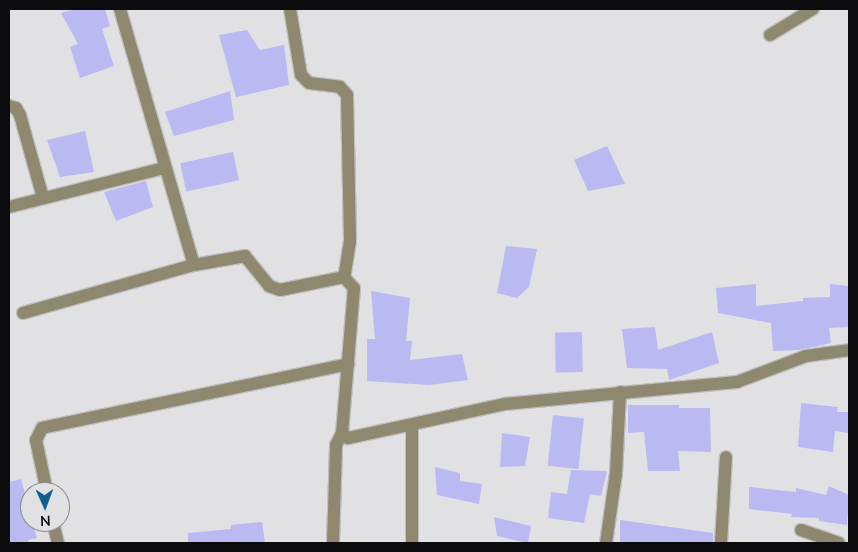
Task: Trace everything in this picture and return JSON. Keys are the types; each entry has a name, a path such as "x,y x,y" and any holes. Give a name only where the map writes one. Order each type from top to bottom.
{"street":[{"path":"120,9 164,168 194,265"},
{"path":"290,9 301,75 309,83 340,87 347,95 350,242 344,277"},
{"path":"770,35 813,9"},
{"path":"9,106 16,108 20,115 43,198"},
{"path":"9,207 164,168"},
{"path":"23,313 194,265 245,256 269,286 280,290 344,277"},
{"path":"334,543 336,445 342,433 354,288 344,277"},
{"path":"342,433 348,438 505,404 737,382 806,356 849,350"},
{"path":"45,482 36,440 42,428 348,364"},
{"path":"606,543 616,474 620,392"},
{"path":"412,425 412,543"},
{"path":"721,543 726,457"},
{"path":"801,530 839,543"}],"building":[{"path":"75,9 105,9 110,26 102,29 114,66 80,78 70,47 78,44 61,13"},
{"path":"247,30 260,50 284,45 289,85 236,97 219,35"},
{"path":"230,91 234,120 174,136 165,112"},
{"path":"85,131 94,172 60,177 47,140"},
{"path":"607,146 625,184 588,191 574,160"},
{"path":"233,152 239,180 186,192 180,163"},
{"path":"146,181 153,207 116,221 104,192"},
{"path":"506,246 537,249 529,287 517,298 497,293"},
{"path":"756,284 756,306 803,301 803,298 830,297 830,284 849,286 849,327 829,328 831,343 799,350 773,351 771,323 718,313 716,288"},
{"path":"371,291 410,298 406,341 412,341 410,360 462,354 468,380 429,385 367,381 367,339 375,339"},
{"path":"655,327 658,350 712,332 719,363 669,380 667,369 627,368 622,329"},
{"path":"555,332 582,332 583,372 556,372"},
{"path":"801,403 838,407 837,412 849,412 849,433 835,431 833,452 798,447"},
{"path":"628,405 679,405 679,408 710,408 711,452 678,451 680,471 648,471 644,432 628,433"},
{"path":"553,415 584,418 578,469 548,466"},
{"path":"502,433 530,437 525,466 500,467"},
{"path":"435,467 460,473 460,481 482,484 479,504 437,495"},
{"path":"571,470 607,471 601,496 590,494 584,523 548,518 551,492 567,494"},
{"path":"21,479 20,532 35,532 37,538 28,540 29,543 9,543 9,482"},
{"path":"829,486 849,495 847,525 819,521 819,518 791,517 792,514 749,509 749,487 796,492 796,488 826,495"},
{"path":"494,517 531,526 528,543 497,536"},
{"path":"620,520 713,533 713,543 620,543"},
{"path":"262,522 265,543 188,543 188,533 231,529 231,525"}]}
